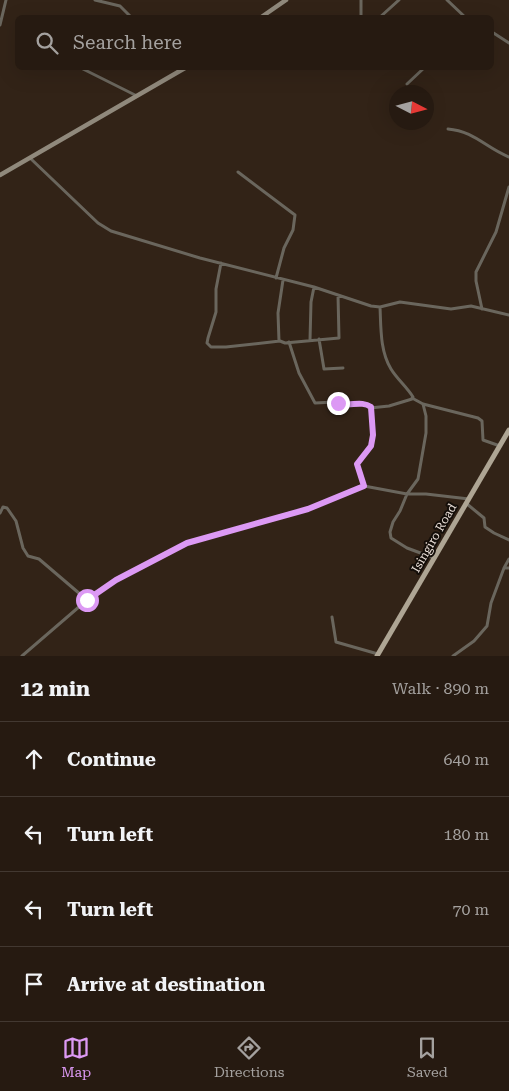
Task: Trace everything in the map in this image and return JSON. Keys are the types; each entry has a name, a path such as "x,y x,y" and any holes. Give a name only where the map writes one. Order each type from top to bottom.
{"main road":[{"path":"264,15 286,0"},
{"path":"0,175 182,70"},
{"name":"Isingiro Road","path":"378,655 509,430"}],"street":[{"path":"0,25 6,0"},
{"path":"95,0 120,6 129,15"},
{"path":"361,15 362,0"},
{"path":"382,15 399,0"},
{"path":"447,0 463,15"},
{"path":"494,33 509,44"},
{"path":"85,70 138,96"},
{"path":"407,84 422,70"},
{"path":"448,128 462,130 493,150 509,157"},
{"path":"30,158 103,227 118,233 221,263 314,287 359,303 380,308 400,302 451,309 471,306 509,315"},
{"path":"238,172 295,215 293,230 284,248 276,278"},
{"path":"482,309 476,272 496,232 509,187"},
{"path":"221,263 217,280 216,312 208,338 208,346 226,347 340,337 338,294"},
{"path":"280,341 278,340 278,313 283,280"},
{"path":"310,340 311,302 314,287"},
{"path":"380,308 382,338 386,359 397,379 410,393 412,398 423,404 478,418 482,421 483,440 500,446"},
{"path":"319,339 324,369 343,368"},
{"path":"289,342 299,373 315,403 363,403 371,407 390,406 412,398"},
{"path":"423,404 426,416 424,450 418,479 407,494 391,527 390,535 391,538 407,548 434,558"},
{"path":"364,486 357,464 371,446 373,435 371,407"},
{"path":"22,656 87,600 116,580 187,543 308,509 364,486 407,494 426,494 468,501 484,518 486,527 509,540"},
{"path":"0,513 4,507 8,508 16,522 28,556 39,559 87,600"},
{"path":"453,656 474,641 487,626 491,603 509,559"},
{"path":"504,568 509,568"},
{"path":"332,617 336,642 378,655"}],"route":[{"path":"87,600 116,580 187,543 308,509 364,486 357,464 373,441 371,407 363,403 338,403"}]}
